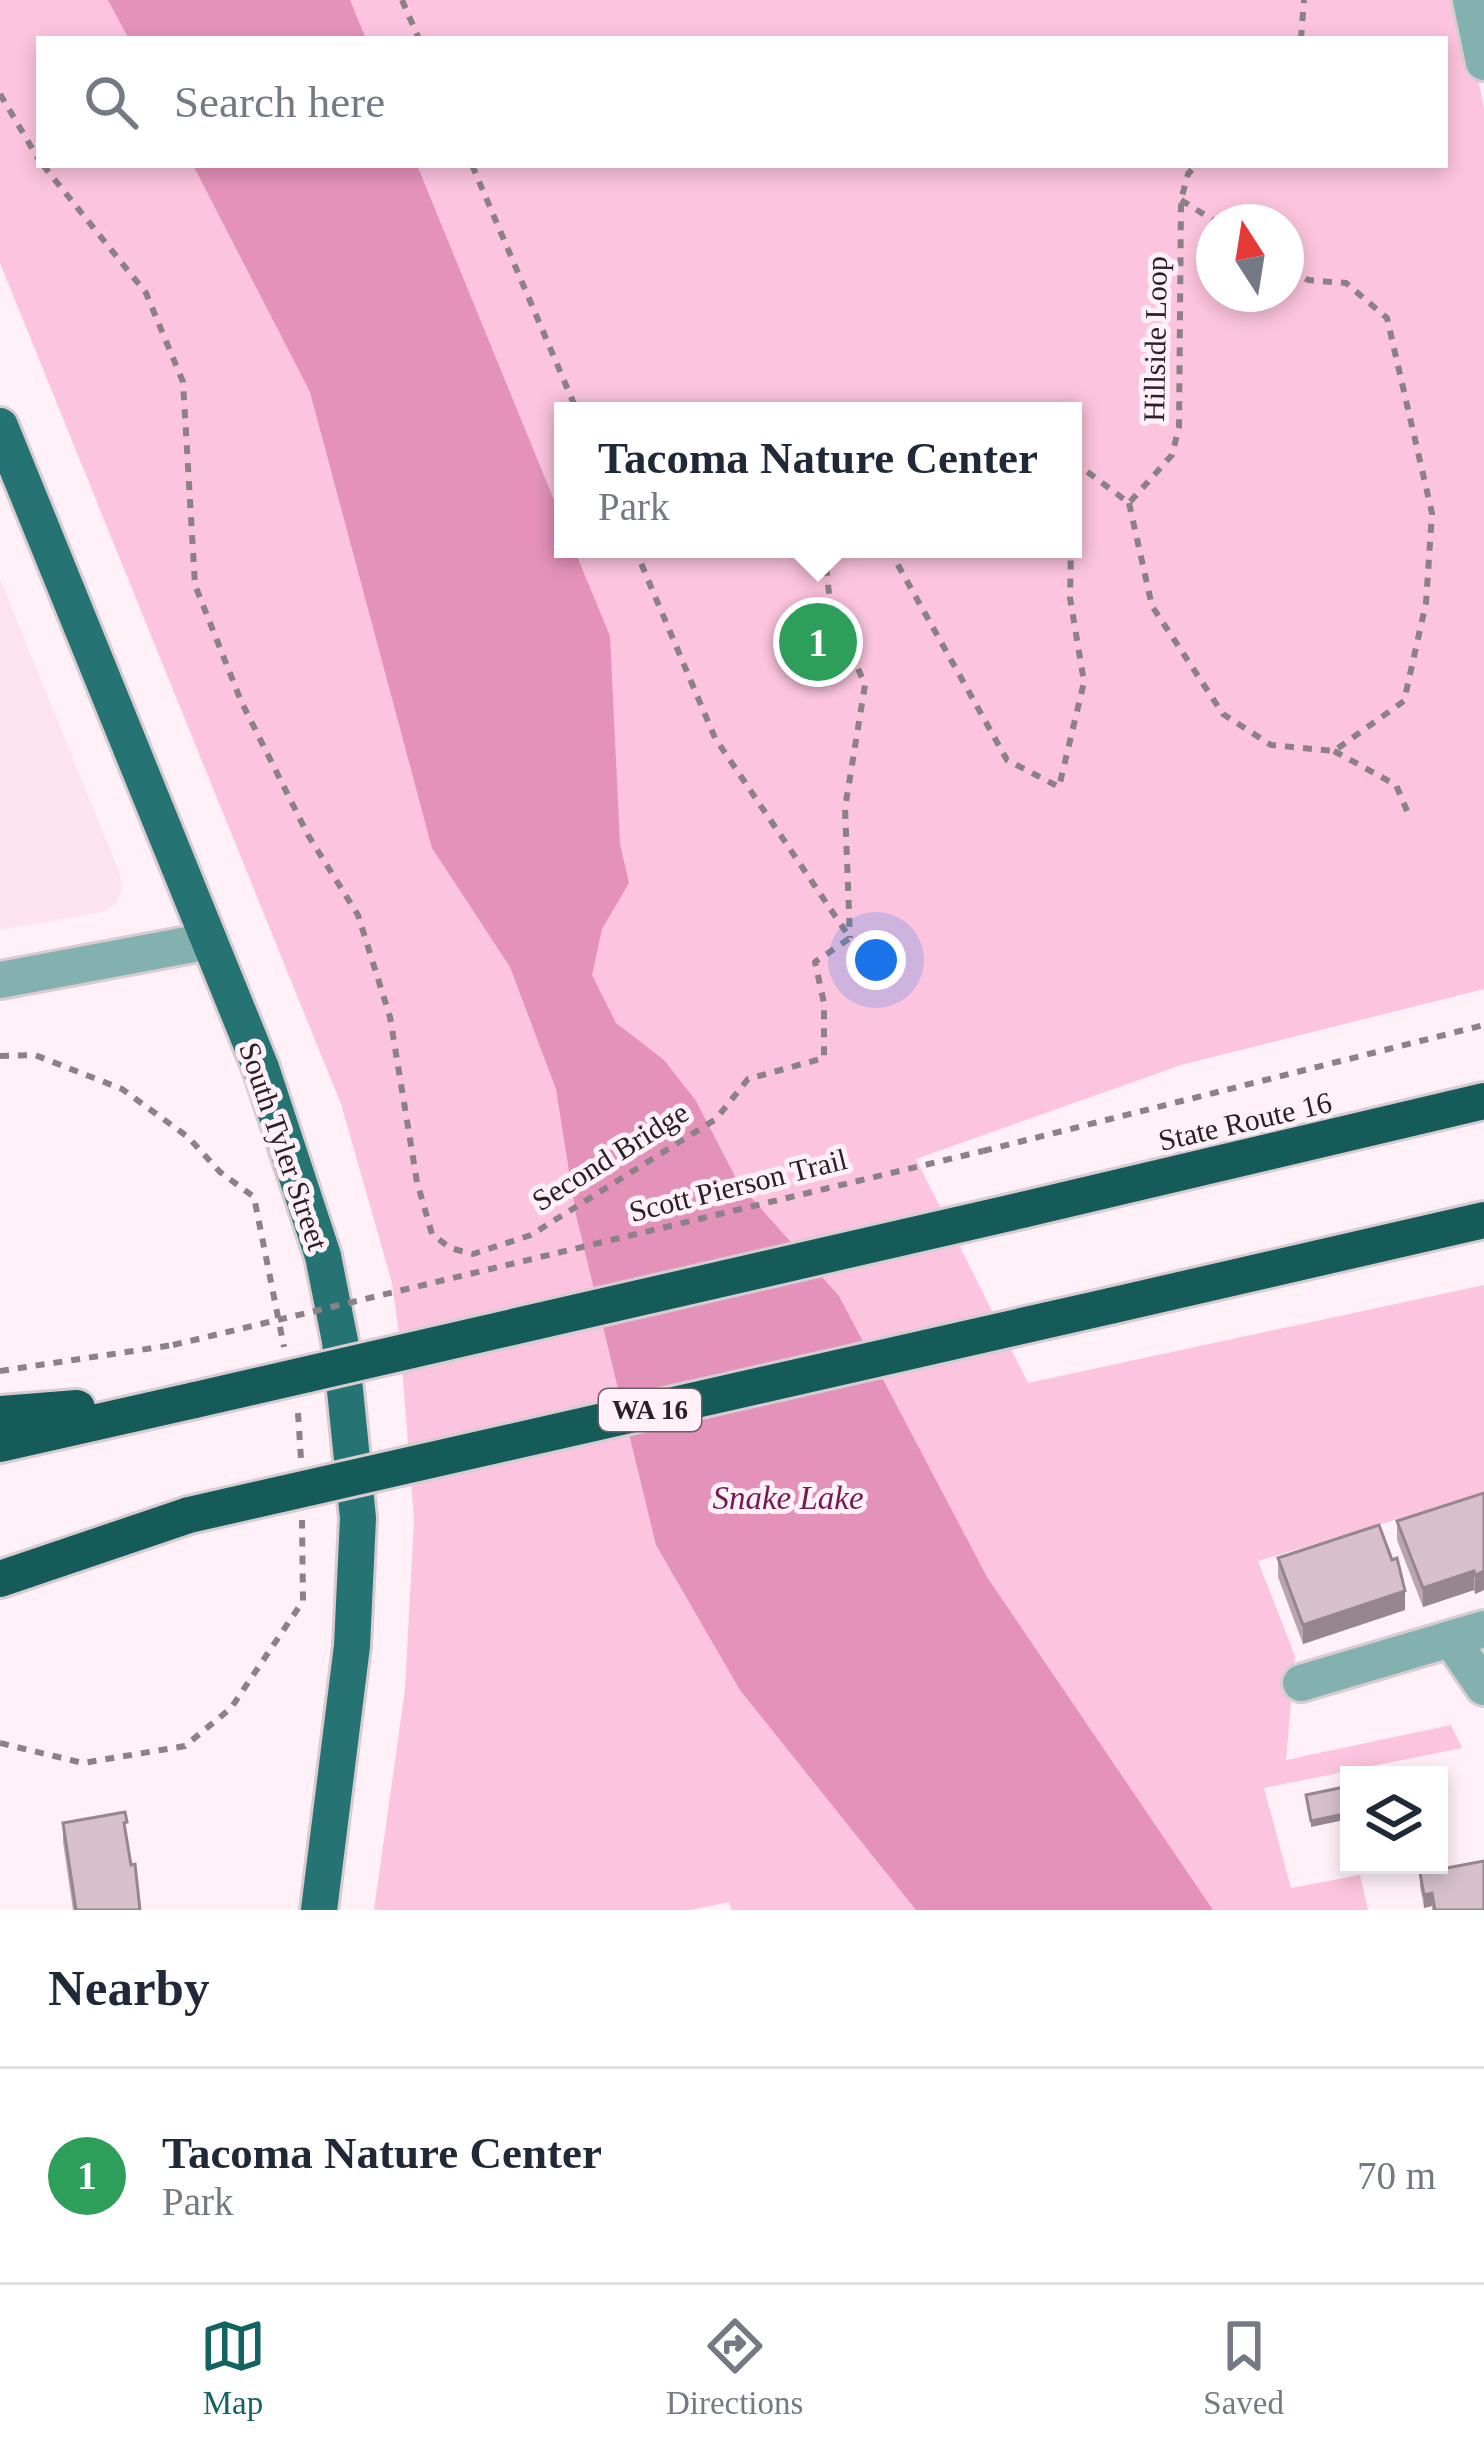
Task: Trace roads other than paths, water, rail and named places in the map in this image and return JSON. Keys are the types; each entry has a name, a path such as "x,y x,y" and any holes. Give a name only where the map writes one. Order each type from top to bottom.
{"highway":[{"name":"State Route 16","path":"195,1400 1484,1101"},
{"name":"WA 16","path":"0,1556 1484,1220"},
{"path":"0,1414 195,1400"},
{"path":"0,1444 195,1400"},
{"path":"0,1579 189,1515"}],"main road":[{"name":"South Tyler Street","path":"0,426 261,1068 323,1256 340,1341 358,1518 352,1646 320,1910"}],"street":[{"path":"1472,0 1484,62"},
{"path":"0,980 209,941"},
{"path":"1301,1683 1468,1634 1484,1687"}],"water":[{"path":"108,0 350,0 365,36 127,36"},
{"name":"Snake Lake","path":"195,168 418,168 554,500 554,558 578,558 610,636 620,844 629,883 602,929 592,975 616,1023 664,1060 696,1101 739,1184 839,1296 987,1577 1213,1910 916,1910 740,1690 656,1545 576,1215 556,1089 510,967 432,848 310,392"}],"place":[{"name":"Tacoma Nature Center","path":"818,642"}]}
